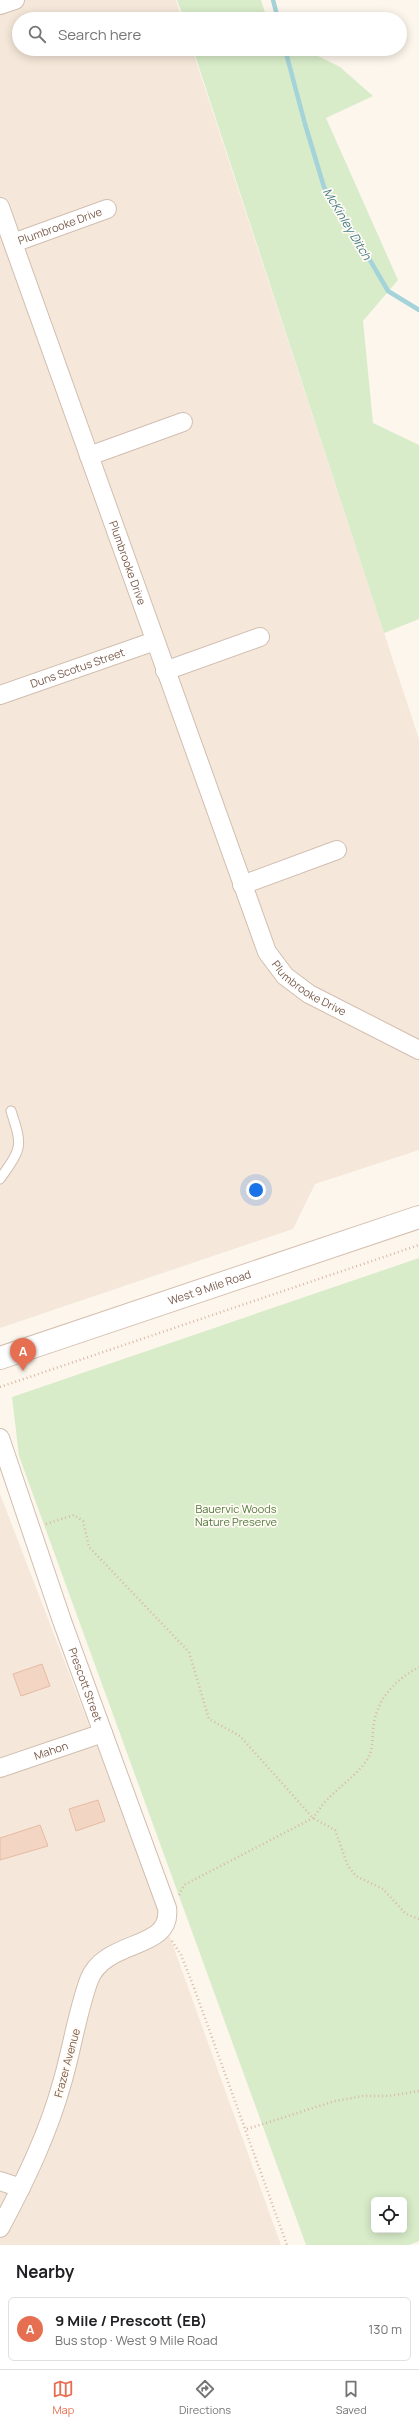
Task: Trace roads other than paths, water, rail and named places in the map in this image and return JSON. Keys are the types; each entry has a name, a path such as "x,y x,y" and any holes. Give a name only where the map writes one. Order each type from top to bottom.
{"main road":[{"name":"West 9 Mile Road","path":"0,1358 419,1217"}],"street":[{"path":"0,5 15,0"},
{"name":"Plumbrooke Drive","path":"0,207 165,671 267,952 285,976 308,994 419,1050"},
{"name":"Plumbrooke Drive","path":"12,242 107,208"},
{"path":"89,456 183,422"},
{"path":"165,671 260,637"},
{"name":"Duns Scotus Street","path":"0,695 155,642"},
{"path":"242,885 337,850"},
{"name":"Prescott Street","path":"0,1438 30,1530 167,1908 168,1917 164,1930"},
{"name":"Mahon","path":"0,1768 103,1733"},
{"name":"Frazer Avenue","path":"0,2228 21,2188 52,2116 86,1989 95,1968 111,1955 157,1935 164,1930"},
{"path":"0,2181 21,2188"}],"lane":[{"path":"0,1179 20,1148 21,1140 11,1111"}],"waterway":[{"name":"McKinley Ditch","path":"273,0 276,12"},
{"name":"McKinley Ditch","path":"287,56 324,187 350,226 388,291 419,310"}],"place":[{"name":"9 Mile / Prescott (EB)","path":"23,1371"}],"park label":[{"name":"Bauervic Woods Nature Preserve","path":"236,1515"}]}
